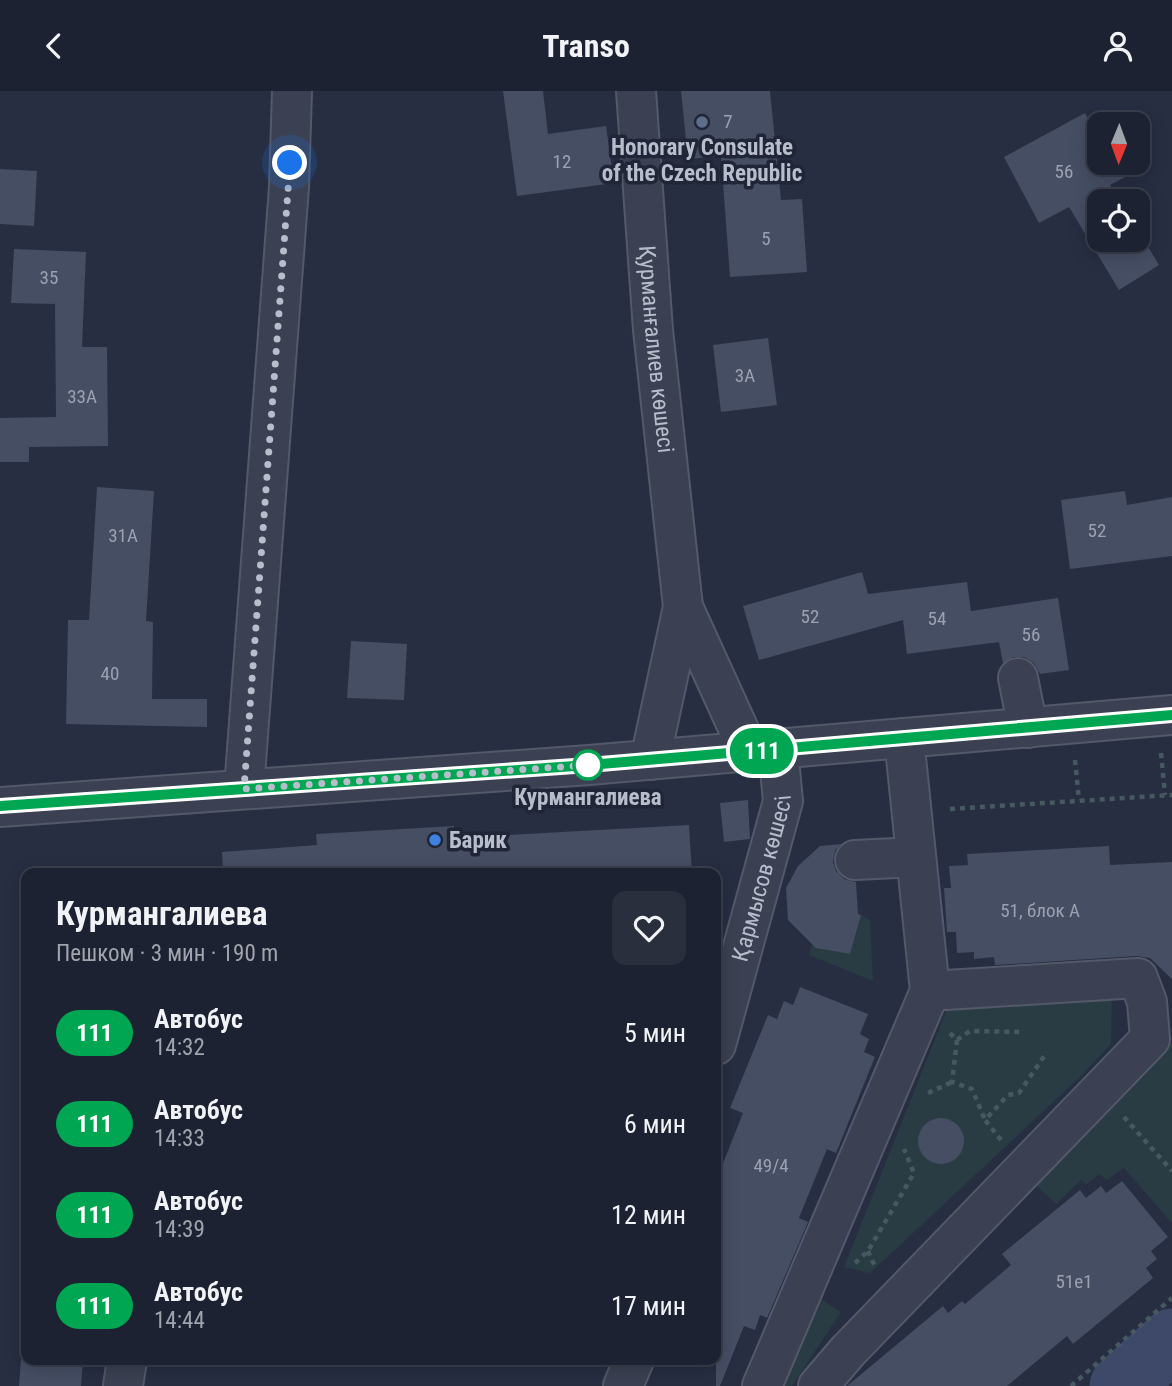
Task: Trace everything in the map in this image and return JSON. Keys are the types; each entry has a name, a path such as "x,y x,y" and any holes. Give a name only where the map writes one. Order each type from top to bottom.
{"street":[{"path":"244,789 289,187 292,91"},
{"name":"Қурманғалиев көшесі","path":"636,91 653,330 683,607"},
{"path":"650,760 683,607"},
{"name":"Қармысов көшесі","path":"683,607 764,751 783,801 721,1027"},
{"path":"1018,678 1028,728"},
{"path":"0,807 650,760 1028,728 1166,728"},
{"path":"762,1386 926,1001 904,739"},
{"path":"855,860 916,857"},
{"path":"818,1386 848,1351 1150,1039 1147,1002 1138,978 926,1001"},
{"path":"123,1386 126,1365"},
{"path":"623,1386 632,1365"}],"path":[{"path":"1165,795 1166,728"},
{"path":"1074,749 1079,800"},
{"path":"950,809 1172,795"},
{"path":"926,1001 942,1024 957,1039"},
{"path":"957,1039 970,1031 1024,1031"},
{"path":"952,1082 957,1039"},
{"path":"985,1120 1008,1095 1019,1093 1047,1052"},
{"path":"924,1101 929,1091 952,1082 972,1089 985,1120 1025,1168"},
{"path":"1101,1090 1172,1171"},
{"path":"811,1269 850,1268 868,1251 914,1173 904,1150 907,1140"},
{"path":"1071,1386 1172,1298"}],"shaded area":[{"path":"861,915 870,920 873,981 809,955 812,944 850,954"},
{"path":"1112,987 1111,1044 1079,1078 870,1273 844,1267 951,999"},
{"path":"1158,1043 1172,1044 1172,1221 1124,1168 1107,1180 1099,1174 1087,1184 1081,1180 1056,1204 1027,1177"},
{"path":"821,1299 841,1312 792,1386 778,1386"}],"building":[{"path":"503,91 543,91 548,134 606,126 614,183 517,196"},
{"path":"681,91 770,91 781,200 802,199 807,272 730,277 721,156 688,159"},
{"path":"1085,113 1087,175 1129,175 1110,185 1112,189 1087,189 1087,237 1069,207 1039,223 1004,157"},
{"path":"0,169 37,171 34,226 0,224"},
{"path":"14,249 86,252 82,347 107,347 108,446 29,447 29,462 0,462 0,418 56,417 55,304 11,303"},
{"path":"1150,250 1159,265 1119,290 1096,252"},
{"path":"768,338 777,405 721,412 713,345"},
{"path":"97,487 154,491 146,621 153,622 152,699 207,699 207,727 66,724 68,620 89,620"},
{"path":"1125,491 1127,505 1172,497 1172,556 1070,569 1061,500"},
{"path":"862,572 868,594 967,582 971,611 1058,598 1069,670 1040,674 1034,663 1024,657 1013,657 1003,663 999,642 907,654 903,620 759,660 743,606"},
{"path":"351,641 407,644 404,700 347,698"},
{"path":"748,800 750,839 724,842 720,803"},
{"path":"689,825 692,868 223,868 222,852 317,845 316,834 454,826 454,838"},
{"path":"841,844 835,851 833,862 836,871 844,879 856,882 858,914 861,915 850,954 816,948 788,920 786,888 798,866 820,846"},
{"path":"1109,846 1110,865 1172,862 1172,979 1150,958 1137,956 995,965 994,957 974,959 974,952 957,953 956,932 947,932 944,888 951,888 949,866 968,865 967,854"},
{"path":"800,987 868,1014 860,1034 869,1039 864,1052 875,1057 836,1153 827,1149 799,1218 808,1222 767,1318 760,1315 755,1330 744,1326 720,1386 716,1386 716,1365 721,1365 721,1168 743,1113 730,1108 768,1015 777,1019 784,1001 793,1005"},
{"path":"941,1118 958,1124 964,1141 958,1158 941,1164 924,1158 918,1141 924,1124"},
{"path":"1122,1181 1168,1237 1151,1251 1157,1259 1146,1268 1153,1278 1073,1344 1067,1336 1007,1386 847,1386 943,1306 948,1313 962,1301 965,1304 1011,1265 1002,1254 1080,1190 1086,1198 1101,1186 1106,1193"},
{"path":"21,1360 21,1365 83,1365 81,1386 19,1386"}],"waterway":[{"path":"1121,1386 1172,1340"}],"bus line":[{"name":"111","path":"0,806 589,765 1172,715"}],"place":[{"name":"Honorary Consulate of the Czech Republic","path":"702,122"},
{"name":"Курмангалиева","path":"588,765"},
{"name":"Барик","path":"435,840"}],"route":[{"path":"290,163 244,789 588,765"}]}
